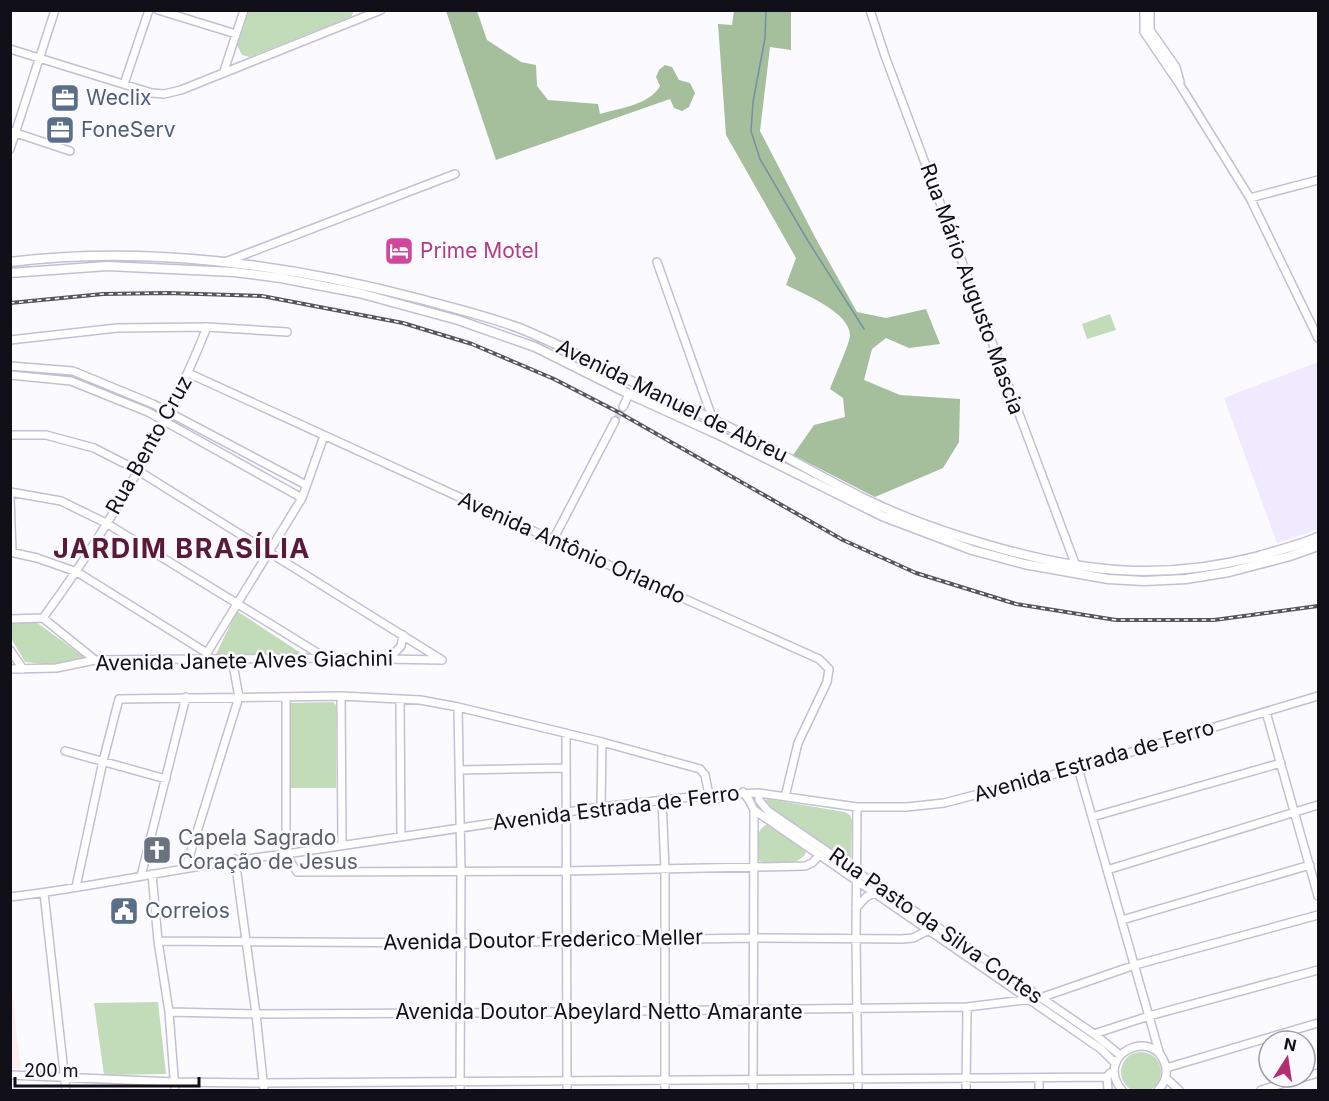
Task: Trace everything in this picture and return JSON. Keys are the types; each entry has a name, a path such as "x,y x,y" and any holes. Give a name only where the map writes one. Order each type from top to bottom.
{"main road":[{"name":"Avenida Manuel de Abreu","path":"10,262 41,258 98,256 265,266 341,280 464,310 506,323 562,346 713,420 867,500 910,518 991,546 1076,566 1122,571 1186,570 1226,565 1318,537"},
{"name":"Avenida Manuel de Abreu","path":"10,273 107,266 234,272 359,293 496,332 535,347 882,516 927,535 1024,564 1108,579 1144,581 1185,579 1229,572 1318,546"}],"street":[{"path":"10,149 13,132 55,10"},
{"path":"124,84 149,10"},
{"path":"158,10 236,34"},
{"path":"224,71 244,10"},
{"path":"10,49 152,93 164,94 181,90 360,14 381,10"},
{"name":"Rua Mário Augusto Mascia","path":"870,10 885,56 1076,566"},
{"path":"1144,10 1144,32 1180,85 1250,198 1318,338"},
{"path":"1150,10 1150,30 1176,67 1180,85"},
{"path":"13,132 70,151"},
{"path":"222,262 455,174"},
{"path":"1250,198 1318,180"},
{"path":"657,262 713,420"},
{"path":"10,340 117,328 207,327 287,332"},
{"name":"Rua Bento Cruz","path":"43,618 77,572 137,470 188,373 207,327"},
{"path":"10,366 73,370 167,412 306,485"},
{"name":"Avenida Antônio Orlando","path":"188,373 819,659 829,669 827,682 798,742 785,797"},
{"path":"10,375 71,381 148,412 302,498"},
{"path":"623,407 629,394"},
{"path":"553,540 615,421"},
{"path":"10,435 46,435 94,448 137,470 403,635 401,646 389,659"},
{"path":"324,436 302,498 270,553 239,603 207,656 77,572 11,552 10,494 62,501 106,523 239,603 326,658"},
{"path":"10,619 43,618 95,660"},
{"name":"Avenida Janete Alves Giachini","path":"10,669 56,668 95,660 207,656 232,659 442,660 403,635"},
{"path":"10,650 23,669"},
{"path":"186,867 239,697 232,659"},
{"path":"340,696 342,844"},
{"path":"76,887 119,699 340,696 420,700 566,733 700,769 705,775 709,795"},
{"name":"Avenida Estrada de Ferro","path":"10,897 45,893 186,867 342,844 601,807 709,795 759,793 857,807 906,807 944,803 1078,768 1318,696"},
{"path":"141,876 186,697"},
{"path":"286,697 286,854 297,872 665,870 805,866 819,856"},
{"path":"400,700 401,837"},
{"path":"458,707 460,1090"},
{"path":"1266,712 1318,896"},
{"path":"566,733 567,1090"},
{"path":"601,807 602,742"},
{"path":"65,752 166,779"},
{"path":"1092,816 1281,763"},
{"path":"459,770 565,768"},
{"path":"1078,768 1160,1055 1166,1068 1166,1078 1159,1090"},
{"path":"743,792 754,810 753,1090"},
{"name":"Rua Pasto da Silva Cortes","path":"759,793 759,800 768,811 1094,1034 1120,1055"},
{"path":"662,800 665,870 665,1090"},
{"path":"1107,870 1318,805"},
{"path":"857,807 858,1090"},
{"name":"Rua Pasto da Silva Cortes","path":"754,810 1101,1049 1115,1065"},
{"path":"235,860 264,1087"},
{"path":"1122,920 1310,865"},
{"path":"152,874 158,941 169,1012 175,1087"},
{"path":"45,893 66,1090"},
{"path":"856,908 866,897 875,893"},
{"name":"Avenida Doutor Abeylard Netto Amarante","path":"169,1012 459,1013 967,1007 1029,1001 1135,965 1318,915"},
{"name":"Avenida Doutor Frederico Meller","path":"158,941 460,943 566,940 909,938 927,931"},
{"path":"1094,1034 1149,1016 1318,970"},
{"path":"966,1090 967,1007"},
{"path":"1166,1068 1318,1023"},
{"path":"1121,1090 1108,1090 1107,1077 1120,1055 1126,1050 1141,1046 1148,1047 1160,1055"},
{"path":"1115,1065 1116,1083 1121,1090"},
{"path":"1261,1090 1318,1073"},
{"path":"10,1074 175,1087 264,1087 460,1081 1107,1077"},
{"path":"1166,1078 1179,1090"},
{"path":"1039,1090 1040,1079"}],"shaded area":[{"path":"1318,362 1318,529 1277,543 1224,398"},
{"path":"10,971 17,1037 21,1069 11,1068"}],"green space":[{"path":"354,10 351,17 250,57 242,55 237,45 248,11"},
{"path":"446,11 477,11 487,40 521,62 536,65 537,86 548,100 598,104 600,114 625,108 649,98 655,92 660,86 656,77 665,65 672,67 679,80 690,83 695,93 689,107 682,111 674,108 670,99 496,160"},
{"path":"734,11 791,11 791,50 770,47 760,131 857,312 886,318 926,309 940,344 909,348 886,338 872,349 864,380 900,395 960,399 959,442 943,468 875,497 793,455 814,425 845,417 843,398 830,389 850,336 843,320 835,312 786,285 796,258 726,135 718,24 732,25"},
{"path":"1110,314 1116,330 1087,339 1082,324"},
{"path":"237,611 304,655 216,654"},
{"path":"36,622 87,659 54,665 25,662 11,638 10,624"},
{"path":"333,702 336,705 336,788 286,788 288,703"},
{"path":"767,799 845,812 850,815 852,821 851,860 847,860 768,806 765,802"},
{"path":"769,824 805,849 806,853 791,863 777,865 758,860 758,834 764,826"},
{"path":"158,1002 166,1074 104,1075 94,1003"},
{"path":"1141,1052 1149,1053 1155,1058 1160,1064 1160,1080 1155,1086 1149,1091 1141,1092 1133,1091 1127,1086 1122,1080 1121,1072 1122,1064 1127,1058 1133,1053"}],"waterway":[{"path":"766,10 765,38 753,102 751,131 760,159 808,241 864,329"}],"tunnel":[{"path":"615,421 623,407"}],"railway":[{"path":"10,303 103,294 167,293 262,296 403,323 472,344 554,379 618,412 843,540 916,573 1016,604 1116,620 1214,620 1318,606"}],"place":[{"name":"Weclix","path":"65,98"},
{"name":"FoneServ","path":"60,130"},
{"name":"Prime Motel","path":"399,251"},
{"name":"Capela Sagrado Coração de Jesus","path":"157,850"},
{"name":"Correios","path":"124,911"}],"district":[{"name":"JARDIM BRASÍLIA","path":"182,549"}]}
